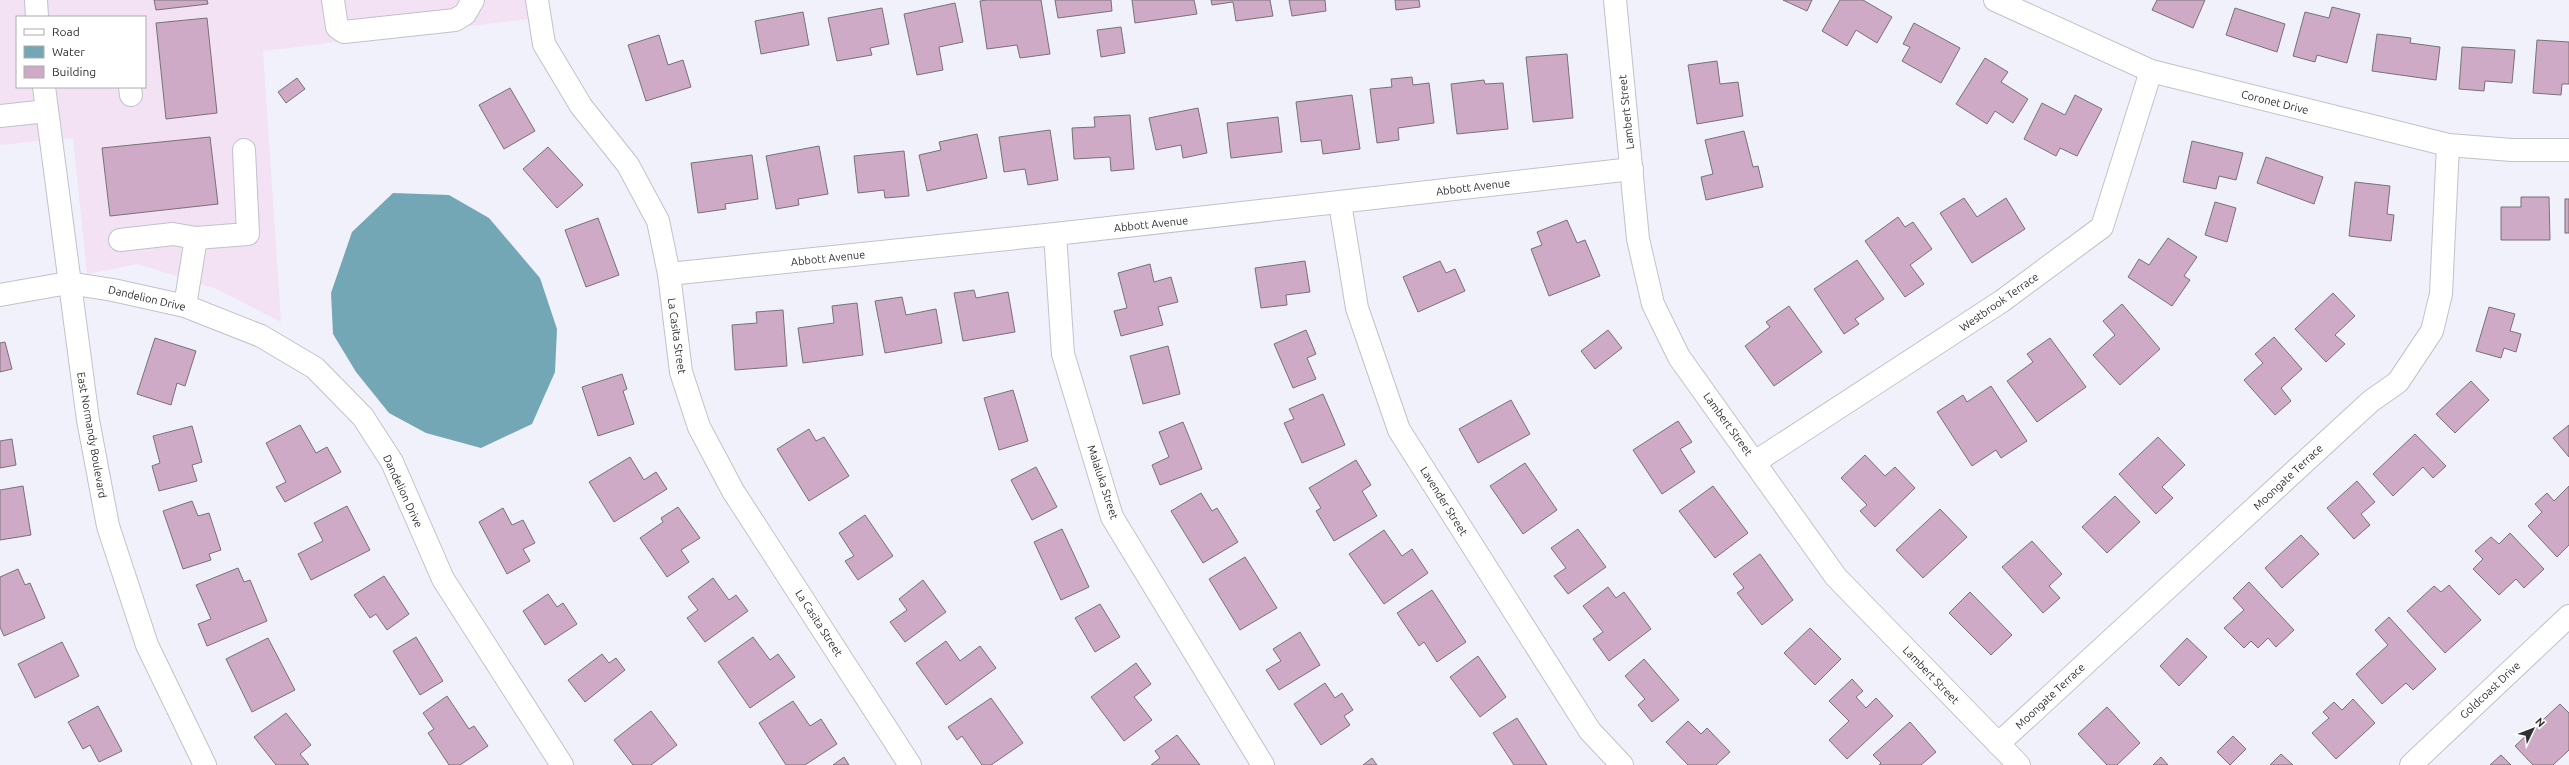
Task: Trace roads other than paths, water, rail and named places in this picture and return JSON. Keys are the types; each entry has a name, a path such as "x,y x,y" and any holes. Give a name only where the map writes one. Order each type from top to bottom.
{"street":[{"path":"36,0 37,16"},
{"path":"333,0 337,27 344,32 456,20 465,14 473,0"},
{"name":"La Casita Street","path":"537,0 544,44 581,106 628,166 658,221 669,274 681,372 699,427 733,491 910,765"},
{"name":"Lambert Street","path":"1615,0 1638,239 1653,304 1679,357 1836,578 2018,765"},
{"name":"Coronet Drive","path":"1995,0 2152,71 2448,145 2512,150 2569,150"},
{"name":"Westbrook Terrace","path":"1755,462 2002,301 2102,227 2152,71"},
{"name":"East Normandy Boulevard","path":"44,88 68,283 88,420 108,526 147,645 205,765"},
{"path":"0,116 47,111"},
{"name":"Moongate Terrace","path":"1998,744 2371,401 2398,382 2432,332 2441,294 2448,145"},
{"path":"120,240 173,234 196,238 248,234 244,150"},
{"name":"Abbott Avenue","path":"669,274 1340,203 1632,169"},
{"name":"Lavender Street","path":"1340,203 1357,308 1399,430 1590,731 1622,765"},
{"name":"Malaluka Street","path":"1055,234 1063,354 1112,517 1263,765"},
{"path":"185,306 196,238"},
{"name":"Dandelion Drive","path":"0,295 68,283 113,290 185,306 261,336 315,368 363,417 392,462 443,579 562,765"},
{"name":"Goldcoast Drive","path":"2411,765 2569,616"}],"water":[{"path":"393,193 449,195 489,218 540,278 557,329 555,372 532,424 481,448 426,433 389,413 356,372 333,334 331,293 352,232"}]}
